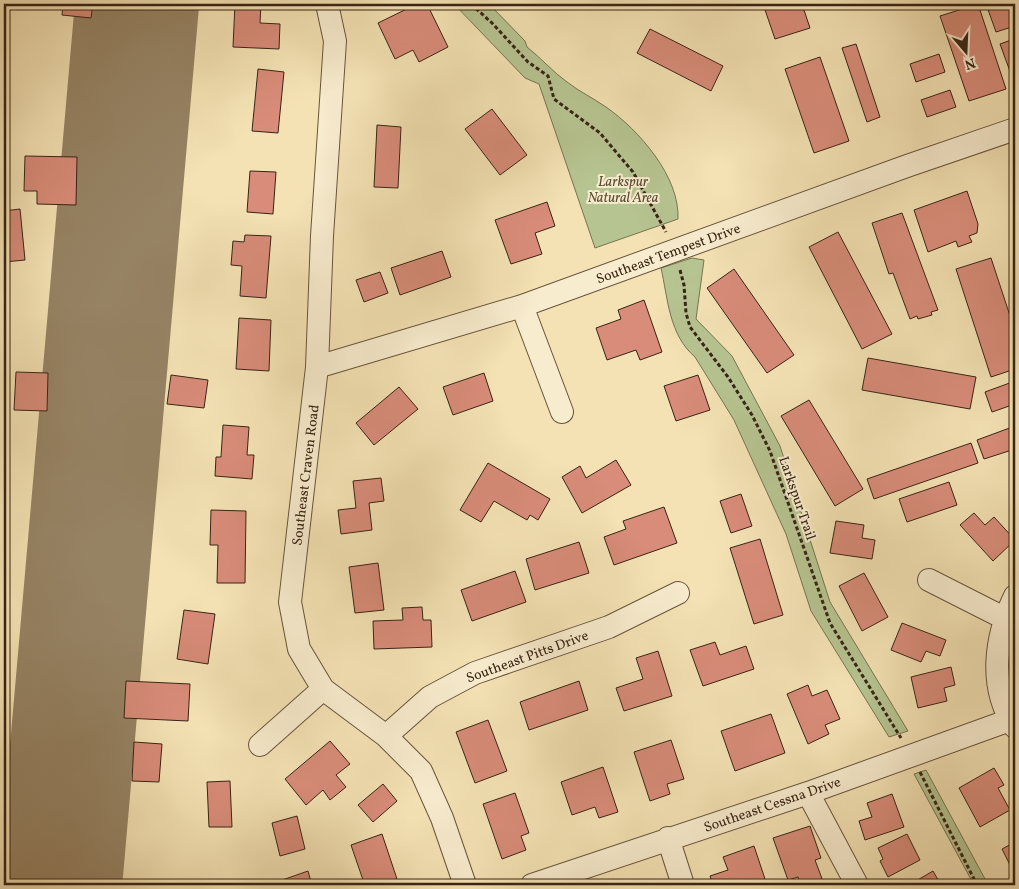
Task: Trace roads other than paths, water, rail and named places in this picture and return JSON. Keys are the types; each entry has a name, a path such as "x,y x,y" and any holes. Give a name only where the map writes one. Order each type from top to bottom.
{"street":[{"name":"Southeast Craven Road","path":"327,4 336,41 322,236 317,367 290,602 298,649 323,689 386,736 421,771 442,818 466,885"},
{"name":"Southeast Tempest Drive","path":"317,367 522,306 907,166 1015,129"},
{"path":"522,306 562,412"},
{"path":"929,580 1004,618"},
{"name":"Southeast Pitts Drive","path":"386,736 430,697 475,673 609,626 678,593"},
{"path":"1013,724 1000,695 996,661 1004,618 1015,596"},
{"path":"260,745 323,689"},
{"name":"Southeast Cessna Drive","path":"532,885 1013,724"},
{"path":"808,793 857,885"},
{"path":"668,838 683,885"}],"park label":[{"name":"Larkspur Natural Area","path":"623,190"}]}
